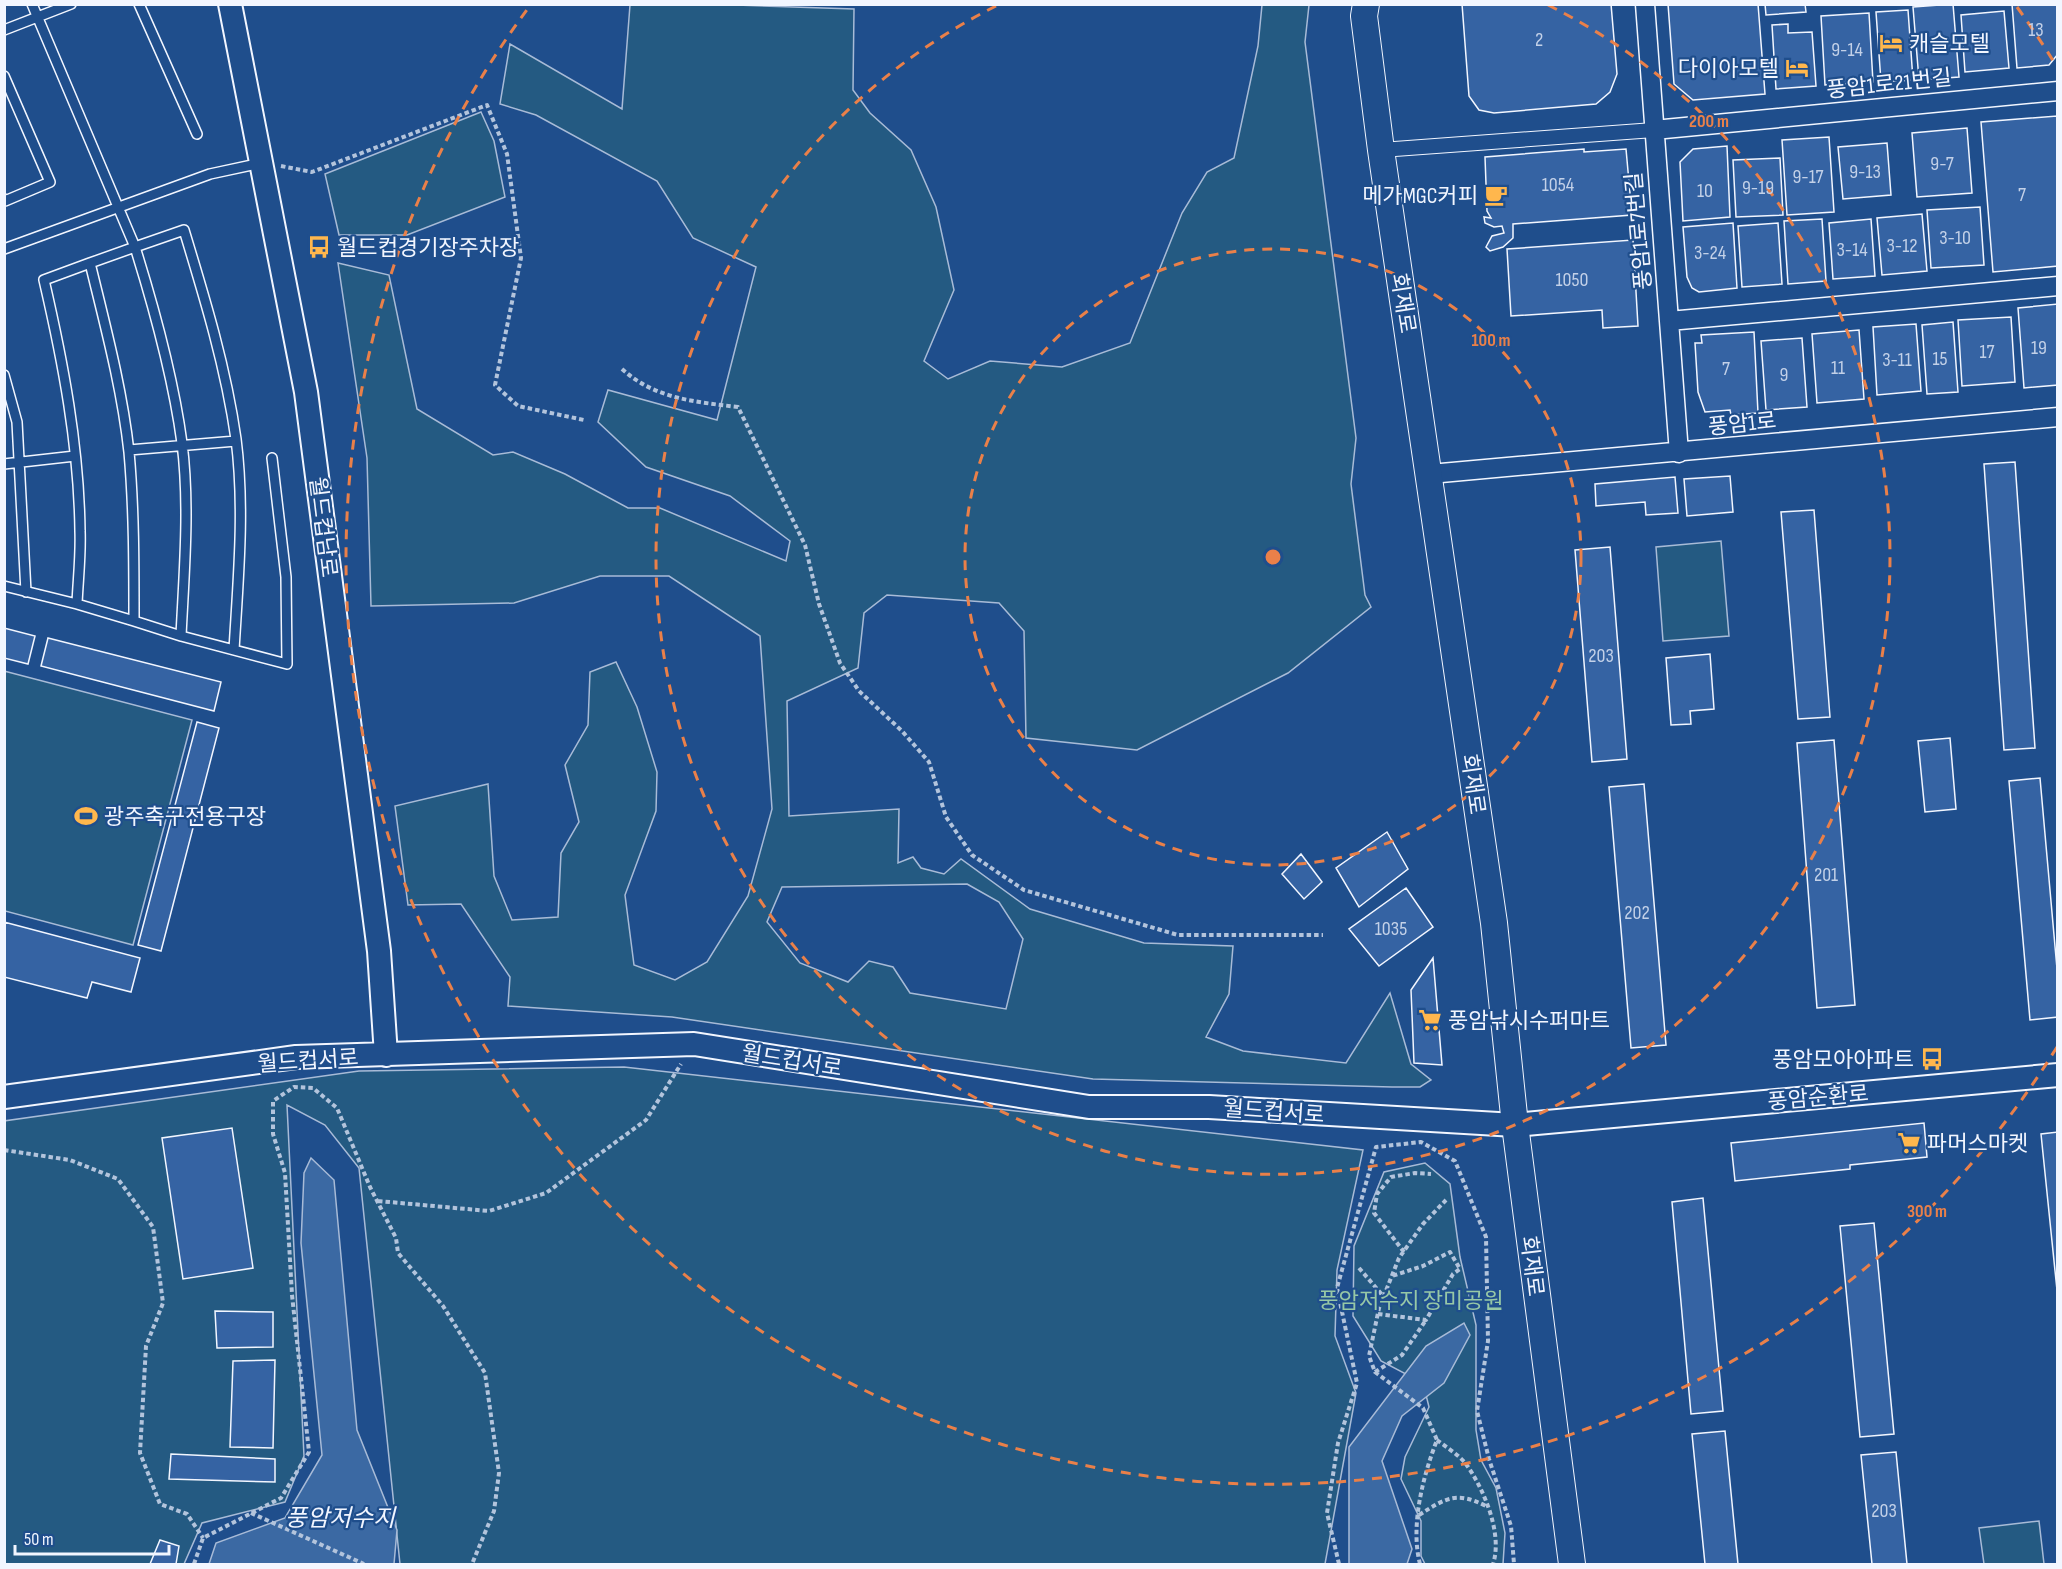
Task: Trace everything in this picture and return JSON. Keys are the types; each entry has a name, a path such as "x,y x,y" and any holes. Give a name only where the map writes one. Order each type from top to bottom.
{"main road":[{"name":"회재로","path":"1366,4 1364,16 1381,150 1494,923 1515,1125 1572,1564"}],"street":[{"name":"월드컵남로","path":"230,4 306,392 379,951 386,1054"},
{"name":"풍암1로7번길","path":"1645,4 1679,453"},
{"name":"풍암1로21번길","path":"1654,130 2058,91"},
{"path":"1381,150 1654,130"},
{"path":"1669,321 2058,286"},
{"name":"풍암1로","path":"1430,474 2058,417"},
{"name":"월드컵서로","path":"4,1097 296,1057 694,1044 1089,1107 1209,1107 1515,1125 1580,1120"},
{"name":"풍암순환로","path":"1580,1120 2058,1075"}],"lane":[{"path":"32,4 135,247 162,337 182,444 186,541 181,636"},
{"path":"4,30 71,4"},
{"path":"139,4 197,134"},
{"path":"4,76 50,182 5,201 4,199"},
{"path":"4,249 118,205 210,174 262,162"},
{"path":"77,604 80,531 75,456 63,360 44,280 184,230 215,328 236,441 240,540 234,650"},
{"path":"90,263 110,347 129,450 135,540 134,621"},
{"path":"4,375 17,422 26,592"},
{"path":"129,450 236,441"},
{"path":"4,464 21,464 75,456"},
{"path":"4,586 77,604 181,636 287,664 286,577 272,458"}],"path":[{"path":"262,162 312,172 487,105 507,154 521,258 495,385 518,406 584,420"},
{"path":"622,369 638,383 681,401 738,407 805,545 819,604 840,663 859,691 902,731 930,762 946,817 972,855 1024,890 1178,935 1323,935"},
{"path":"377,1201 489,1211 546,1193 646,1120 694,1044"},
{"path":"194,1564 203,1538 280,1498 309,1452 292,1295 285,1173 273,1134 273,1101 294,1087 313,1088 337,1108 377,1201 396,1238 398,1253 444,1305 485,1373 499,1473 494,1511 472,1564"},
{"path":"1339,1564 1327,1512 1338,1443 1357,1383 1337,1288 1377,1147 1421,1142 1455,1161 1486,1237 1488,1341 1477,1411 1489,1459 1511,1526 1514,1564"},
{"path":"4,1150 70,1160 118,1179 153,1227 162,1303 146,1346 140,1453 160,1504 187,1514 203,1538"},
{"path":"1404,1252 1374,1213 1377,1194 1391,1177 1415,1173 1431,1174"},
{"path":"1446,1200 1423,1224 1404,1252 1392,1276 1378,1314 1369,1356 1375,1372 1422,1408 1437,1440 1465,1462 1486,1506 1494,1532 1494,1564"},
{"path":"1375,1372 1402,1355 1453,1274 1460,1269 1450,1252 1423,1266 1392,1276"},
{"path":"1359,1268 1384,1297"},
{"path":"1378,1314 1426,1320"},
{"path":"1420,1564 1419,1515 1430,1460 1437,1440"},
{"path":"1419,1515 1443,1500 1468,1497 1486,1506"},
{"path":"251,1513 364,1564"}],"green space":[{"path":"630,5 736,5 854,9 853,90 870,113 911,150 936,207 954,290 924,361 948,379 990,361 1062,367 1130,343 1182,213 1207,172 1234,158 1258,46 1262,5 1309,5 1305,42 1356,438 1351,484 1365,595 1371,607 1288,673 1137,750 1026,738 1024,631 999,603 887,595 864,613 858,668 787,701 789,816 899,809 898,863 913,857 921,868 944,874 961,859 1030,909 1144,943 1233,946 1229,994 1206,1037 1243,1051 1346,1063 1390,993 1411,1064 1431,1080 1420,1087 1392,1087 1093,1079 672,1017 508,1006 510,977 461,904 408,905 395,806 488,784 494,876 512,920 558,917 561,853 579,822 565,765 588,725 590,672 616,662 637,707 657,772 656,811 625,895 634,965 675,980 707,962 748,896 772,809 760,636 669,576 600,576 514,603 371,606 367,458 338,263 389,275 417,409 493,455 513,452 565,474 628,508 660,508 786,561 790,541 730,496 646,467 598,422 608,390 717,420 756,267 693,238 657,181 536,115 500,104 510,44 622,109","holes":["967,884 999,902 1023,939 1006,1009 910,993 893,967 869,961 848,982 800,963 767,922 782,887"]},
{"path":"481,112 494,141 505,197 407,235 339,235 325,174"},
{"path":"1721,541 1729,636 1663,641 1656,547"},
{"name":"광주축구전용구장","path":"4,671 192,720 133,945 5,911"},
{"path":"624,1067 1363,1150 1337,1270 1335,1336 1356,1393 1325,1564 400,1564 359,1168 325,1125 287,1105 304,1456 285,1502 202,1523 184,1564 5,1564 4,1121 359,1071"},
{"name":"풍암저수지 장미공원","path":"1425,1163 1450,1184 1460,1257 1476,1325 1476,1430 1481,1460 1496,1488 1505,1533 1503,1564 1425,1564 1421,1556 1421,1521 1401,1479 1405,1457 1429,1407 1423,1383 1381,1361 1353,1316 1354,1246 1384,1172"},
{"path":"2039,1521 2044,1564 1984,1564 1979,1528"}],"water":[{"name":"풍암저수지","path":"311,1158 334,1180 357,1430 397,1530 394,1564 209,1564 216,1543 285,1518 322,1455 301,1243 304,1173"},
{"path":"1464,1323 1470,1335 1444,1383 1402,1416 1382,1461 1412,1549 1407,1564 1349,1564 1349,1447 1426,1346"}],"building":[{"path":"1462,4 1611,4 1617,74 1610,92 1596,104 1494,113 1479,110 1469,96"},
{"path":"1668,4 1758,4 1765,94 1693,100 1674,84"},
{"path":"1765,4 1805,4 1806,12 1766,15"},
{"path":"1953,4 1959,77 1919,80 1913,7"},
{"path":"2012,4 2058,4 2058,54 2049,65 2017,68"},
{"path":"1908,10 1913,80 1881,82 1876,12"},
{"path":"2004,11 2009,68 1965,72 1961,15"},
{"path":"1869,13 1873,82 1825,85 1821,16"},
{"path":"1788,24 1788,33 1812,32 1816,86 1776,89 1772,25"},
{"path":"2057,116 2058,266 1993,272 1981,122"},
{"path":"1967,128 1972,193 1917,197 1912,133"},
{"path":"1829,137 1834,212 1787,215 1782,140"},
{"path":"1887,143 1891,195 1843,199 1838,147"},
{"path":"1727,146 1730,217 1683,221 1680,162 1693,149"},
{"path":"1584,149 1584,152 1626,149 1632,215 1513,224 1513,238 1503,247 1490,251 1486,247 1492,236 1504,233 1502,226 1494,227 1485,223 1484,217 1491,218 1487,211 1485,157"},
{"path":"1780,158 1783,215 1736,217 1733,160"},
{"path":"1980,207 1984,265 1931,268 1927,210"},
{"path":"1922,214 1927,271 1882,275 1877,218"},
{"path":"1822,219 1826,281 1788,284 1784,221"},
{"path":"1871,219 1875,276 1833,279 1829,223"},
{"path":"1733,223 1737,288 1699,292 1692,288 1687,277 1683,227"},
{"path":"1778,223 1782,284 1742,287 1738,226"},
{"path":"1633,240 1638,326 1603,328 1602,310 1511,316 1507,249"},
{"path":"2058,304 2058,385 2024,388 2018,308"},
{"path":"2011,317 2015,382 1962,386 1958,320"},
{"path":"1953,322 1958,392 1927,394 1922,325"},
{"path":"1916,324 1921,391 1877,395 1873,327"},
{"path":"1859,330 1864,399 1817,403 1812,334"},
{"path":"1754,332 1758,413 1731,415 1730,410 1705,412 1698,392 1695,343 1702,343 1701,335"},
{"path":"1802,338 1807,407 1766,410 1761,341"},
{"path":"2015,462 2035,748 2004,750 1984,464"},
{"path":"1730,476 1733,512 1687,516 1684,479"},
{"path":"1675,477 1678,513 1646,515 1645,502 1596,506 1595,484"},
{"path":"1814,510 1830,717 1798,719 1781,512"},
{"path":"1610,547 1627,759 1592,762 1575,550"},
{"path":"4,628 35,636 28,664 4,658"},
{"path":"48,638 221,682 214,711 41,666"},
{"path":"1710,654 1714,709 1690,711 1691,724 1671,725 1666,658"},
{"path":"197,722 219,728 161,951 138,945"},
{"path":"1950,738 1956,809 1925,812 1918,741"},
{"path":"1834,740 1855,1005 1817,1008 1797,743"},
{"path":"2040,778 2058,980 2058,1017 2030,1020 2009,781"},
{"path":"1644,784 1666,1045 1631,1048 1609,787"},
{"path":"1387,832 1408,869 1359,907 1336,868"},
{"path":"1301,854 1322,882 1304,899 1282,874"},
{"path":"1406,888 1433,927 1379,966 1349,929"},
{"path":"4,922 140,958 131,992 92,982 87,998 4,977"},
{"path":"1433,958 1442,1065 1414,1063 1411,990"},
{"path":"1924,1123 1927,1157 1850,1165 1850,1169 1735,1181 1731,1143"},
{"path":"232,1128 253,1268 183,1279 162,1138"},
{"path":"2058,1132 2058,1300 2041,1134"},
{"path":"1703,1198 1723,1411 1691,1414 1672,1202"},
{"path":"1874,1223 1894,1434 1860,1437 1840,1226"},
{"path":"215,1311 273,1312 273,1347 217,1348"},
{"path":"275,1360 273,1448 230,1447 233,1361"},
{"path":"1725,1431 1738,1564 1705,1564 1692,1434"},
{"path":"1896,1452 1907,1564 1872,1564 1861,1455"},
{"path":"171,1454 275,1459 275,1482 169,1479"},
{"path":"160,1540 179,1546 176,1564 150,1564"}],"place":[{"name":"캐슬모텔","path":"1891,43"},
{"name":"다이아모텔","path":"1797,68"},
{"name":"메가MGC커피","path":"1496,195"},
{"name":"월드컵경기장주차장","path":"319,247"},
{"name":"광주축구전용구장","path":"86,816"},
{"name":"풍암낚시수퍼마트","path":"1430,1020"},
{"name":"풍암모아아파트","path":"1932,1059"},
{"name":"파머스마켓","path":"1909,1143"}]}
